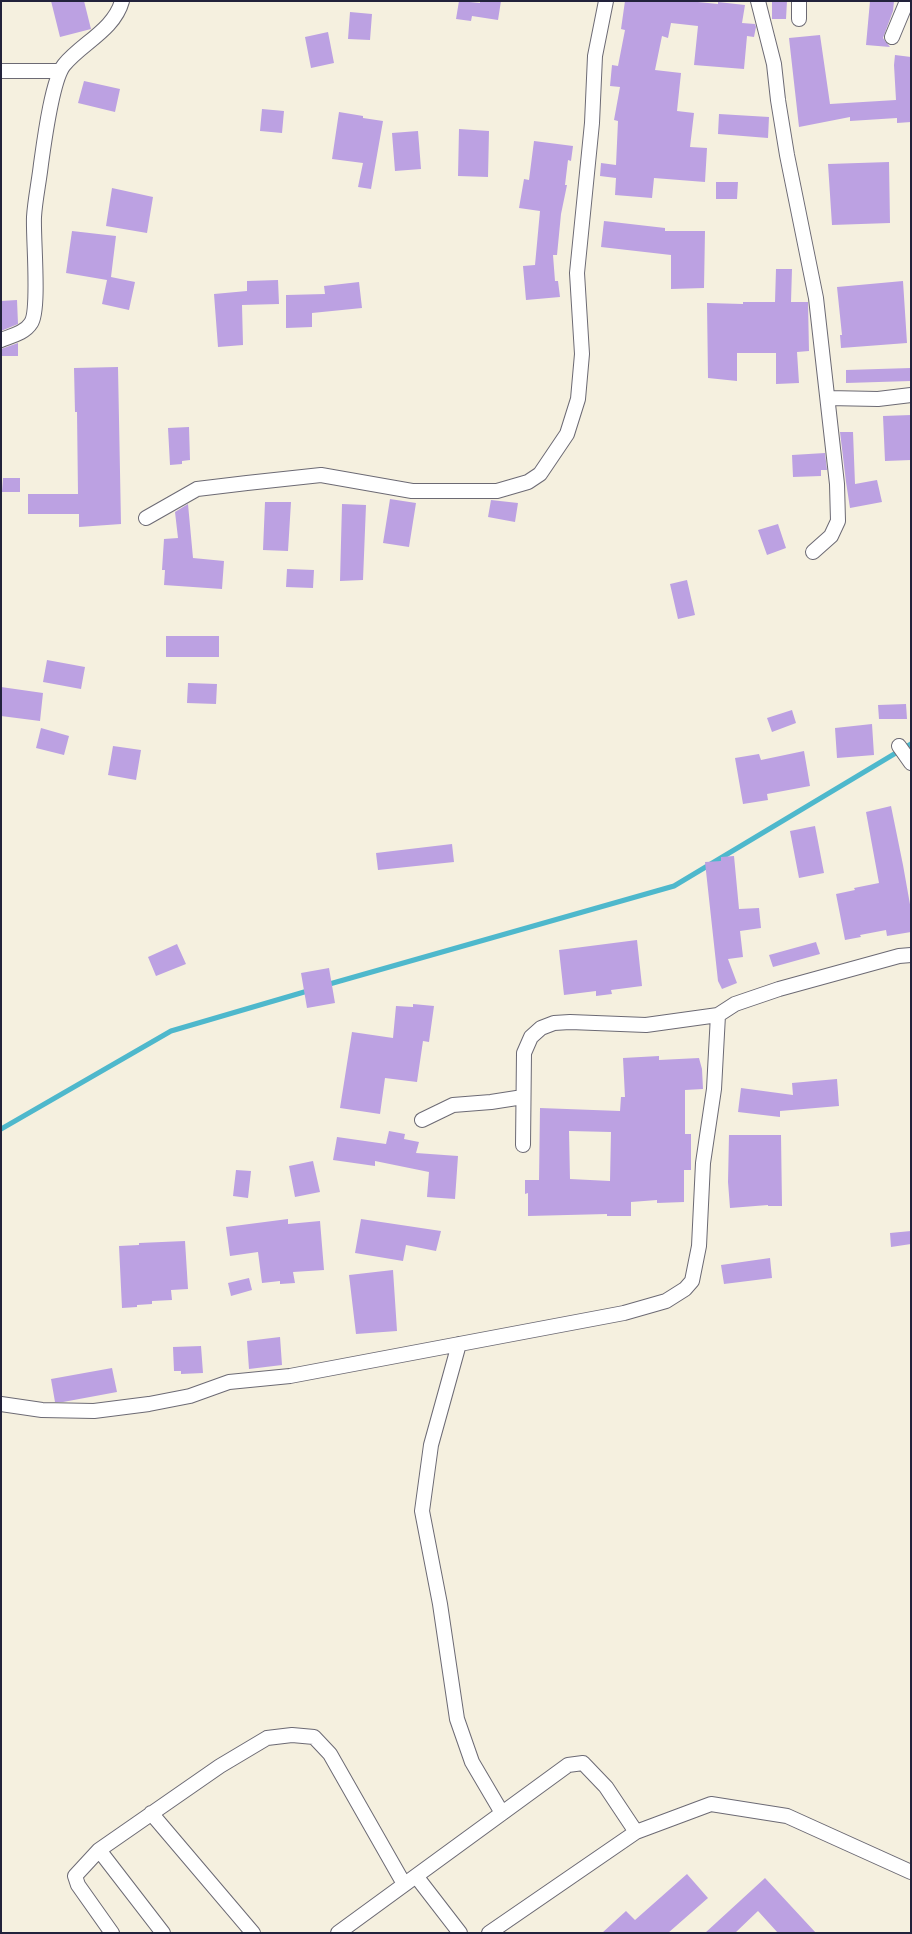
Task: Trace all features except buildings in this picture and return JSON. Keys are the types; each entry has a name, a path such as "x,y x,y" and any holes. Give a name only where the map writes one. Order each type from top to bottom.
{"street":[{"path":"1,340 20,332 31,323 35,308 34,217 56,76 64,65 100,33 120,10 122,1"},
{"path":"146,518 197,489 238,484 322,475 412,492 497,491 528,482 540,474 567,434 578,399 582,354 577,273 592,123 595,56 606,1 602,1"},
{"path":"758,1 774,64 786,146 816,298 837,484 838,521 831,536 813,552"},
{"path":"799,1 799,19"},
{"path":"892,37 907,1"},
{"path":"1,71 60,71"},
{"path":"828,398 878,398 911,395"},
{"path":"899,746 911,763"},
{"path":"523,1145 524,1053 531,1037 541,1028 554,1023 570,1022 646,1026 718,1015 735,1004 778,989 899,956 911,955"},
{"path":"1,1404 42,1410 94,1411 149,1404 190,1396 229,1382 290,1376 624,1313 666,1301 685,1290 692,1281 699,1246 703,1163 714,1089 718,1015"},
{"path":"422,1120 453,1105 491,1102 523,1096"},
{"path":"459,1344 431,1445 422,1511 440,1604 458,1719 472,1762 502,1813"},
{"path":"112,1933 78,1885 75,1876 99,1850 220,1766 267,1738 292,1735 314,1737 330,1754 410,1880 460,1933"},
{"path":"338,1933 568,1765 583,1763 606,1787 636,1832"},
{"path":"488,1933 636,1832 711,1804 787,1816 911,1872"},
{"path":"151,1814 253,1933"},
{"path":"99,1850 163,1933"}],"waterway":[{"path":"326,985 674,886 911,744"},
{"path":"1,1129 171,1031 311,990"}]}
